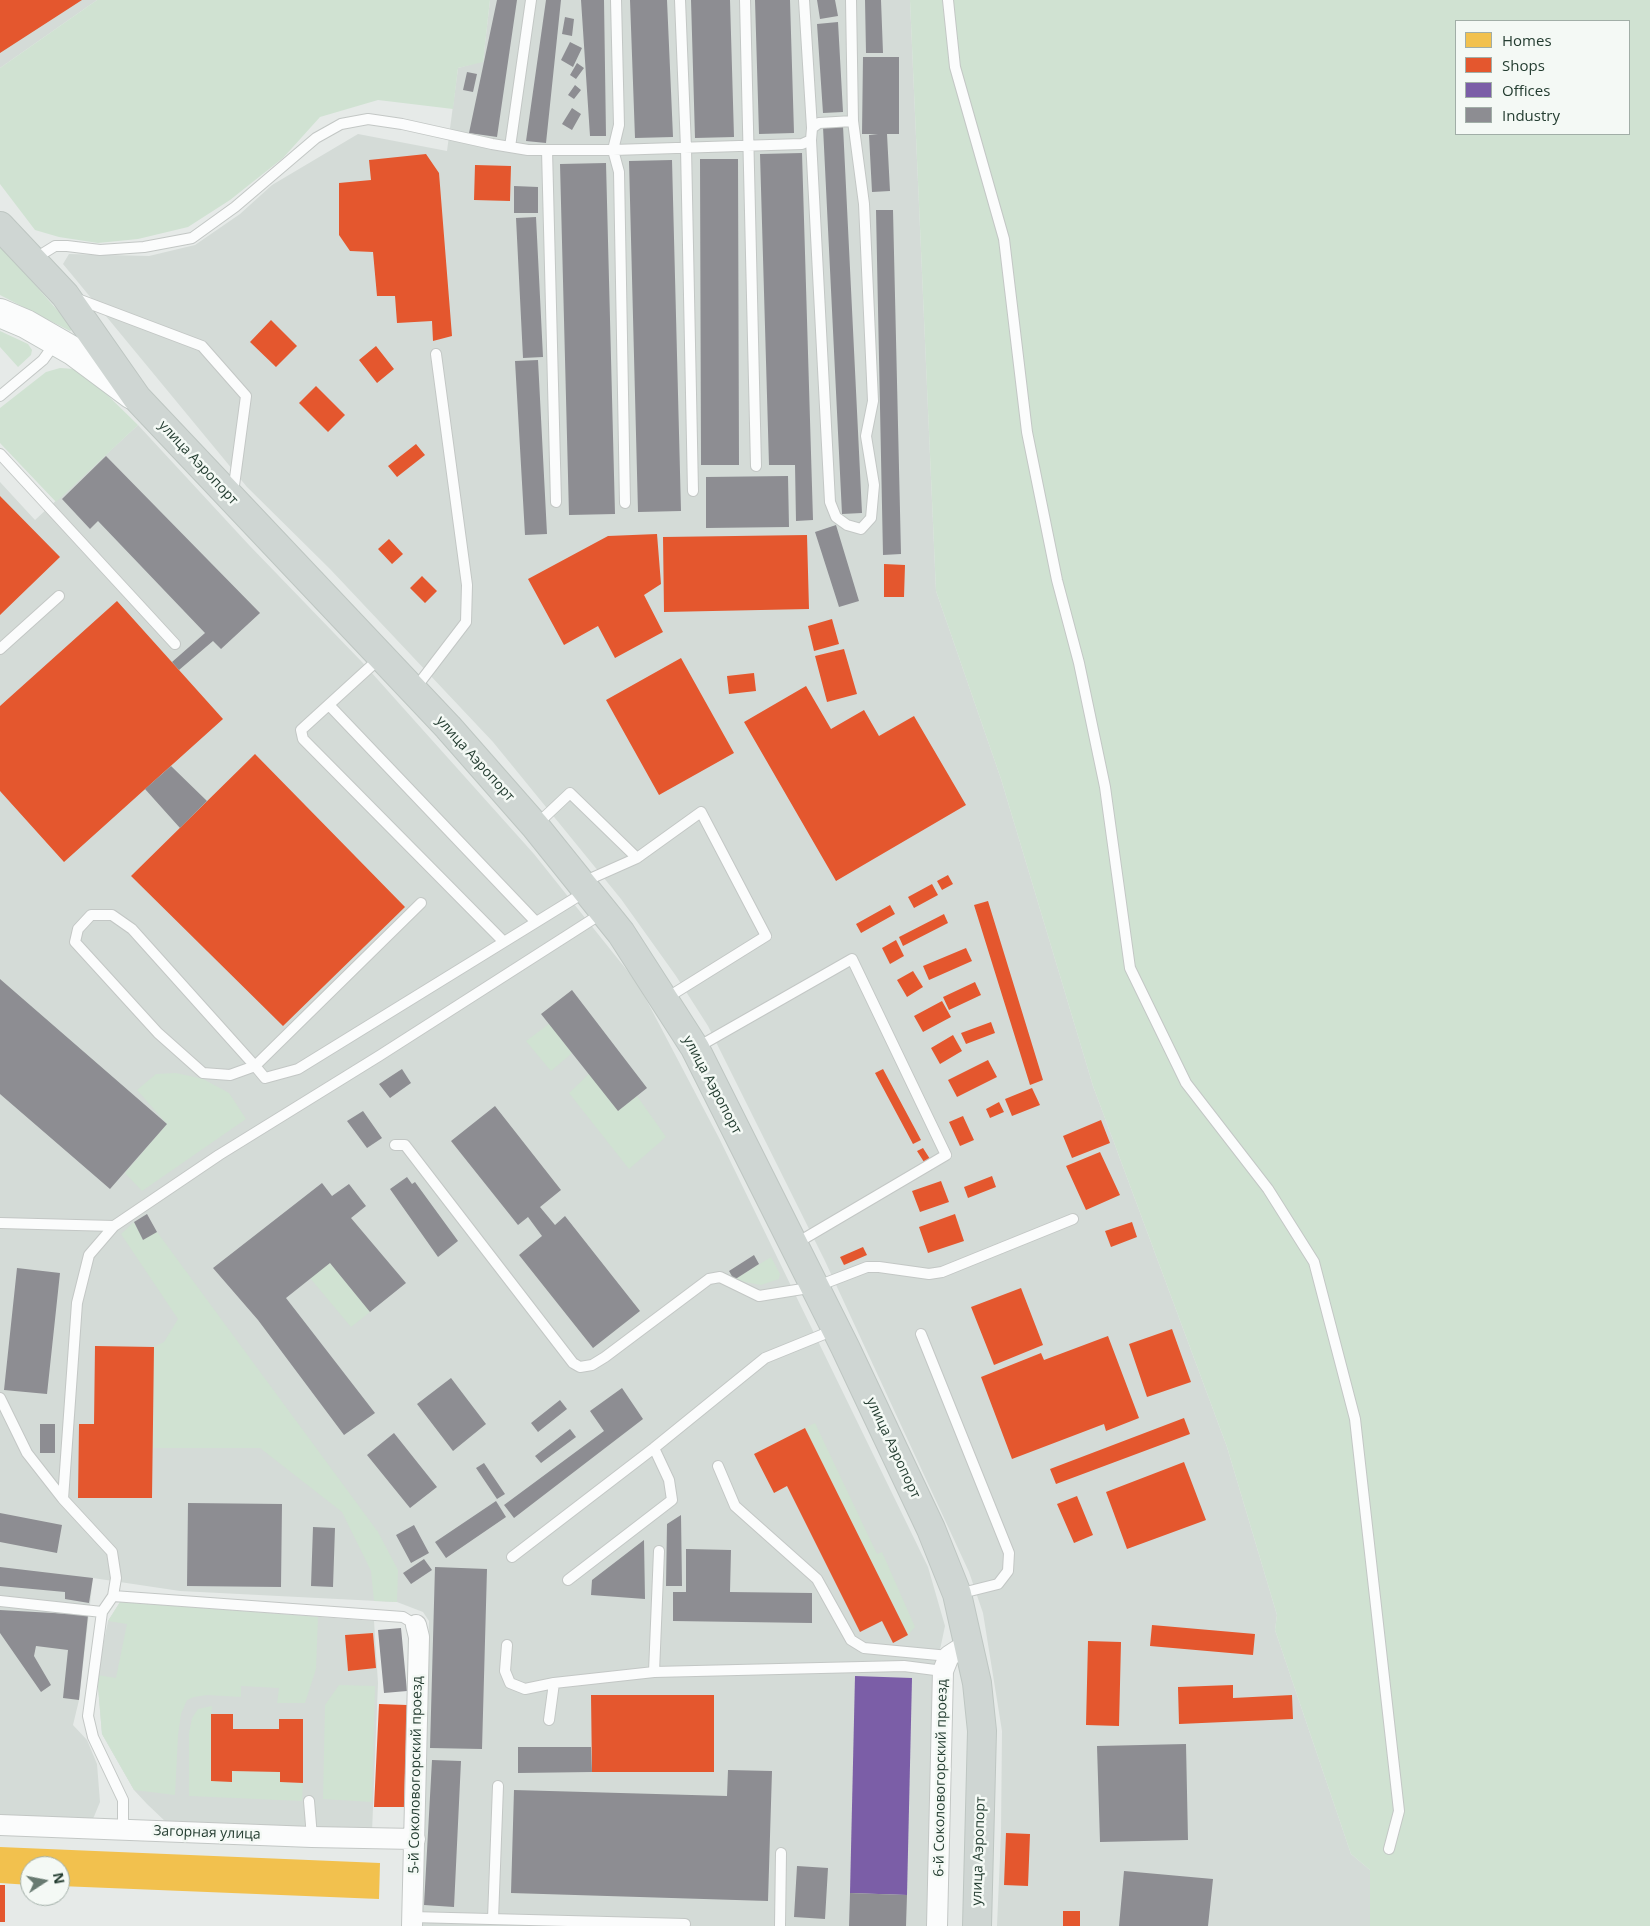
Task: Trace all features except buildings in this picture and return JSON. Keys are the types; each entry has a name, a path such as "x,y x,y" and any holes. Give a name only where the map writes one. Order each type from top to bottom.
{"main road":[{"name":"улица Аэропорт","path":"0,226 66,295 137,398 413,691 536,826 621,934 695,1048 815,1287 931,1529 957,1594 954,1657 978,1683 982,1731 977,1926"},
{"name":"улица Аэропорт","path":"0,313 26,324 57,341 137,398"}],"street":[{"name":"5-й Соколовогорский проезд","path":"412,1922 419,1637 416,1625"},
{"name":"6-й Соколовогорский проезд","path":"937,1926 954,1657"},
{"name":"Загорная улица","path":"0,1825 415,1839"}],"lane":[{"path":"510,147 530,0"},
{"path":"616,0 618,125 613,150 619,172 626,503"},
{"path":"680,0 686,148 693,491"},
{"path":"745,0 756,466"},
{"path":"804,0 830,502 836,517 847,525 861,529 871,518 874,485 866,436 871,418 873,391 864,204 852,121 851,0"},
{"path":"948,0 955,67 1004,239 1027,432 1057,580 1080,663 1105,787 1130,968 1186,1083 1268,1190 1314,1262 1355,1419 1399,1811 1389,1849"},
{"path":"33,260 55,246 100,250 136,248 192,238 235,208 316,138 341,124 368,119 402,124 528,150 613,150 747,146 802,144 811,140"},
{"path":"812,128 819,123 852,121"},
{"path":"547,150 556,502"},
{"path":"66,295 202,346 246,396 232,499"},
{"path":"0,396 43,360 57,341"},
{"path":"413,691 466,622 467,585 436,354"},
{"path":"0,454 175,644"},
{"path":"0,649 59,596"},
{"path":"381,657 302,730 303,739 503,941"},
{"path":"329,705 535,921"},
{"path":"536,826 570,793 636,858"},
{"path":"421,903 254,1066 230,1075 203,1073 158,1032 75,942 78,929 90,915 112,915 132,929 254,1066 266,1078 298,1069 535,921 585,886 636,858 701,812 766,936 664,999"},
{"path":"63,1498 77,1303 89,1255 114,1226 219,1155 605,912"},
{"path":"695,1048 852,959 946,1155 794,1244"},
{"path":"395,1145 405,1145 574,1363 580,1367 592,1365 605,1357 709,1279 720,1278 759,1296 815,1287 867,1267 929,1274 942,1272 1073,1219"},
{"path":"0,1223 114,1226"},
{"path":"512,1557 654,1448 765,1358 835,1329"},
{"path":"921,1334 1009,1553 1008,1571 998,1584 957,1594"},
{"path":"0,1398 27,1453 63,1498 112,1552 116,1578 113,1596 102,1612 88,1716 93,1737 122,1800 123,1830"},
{"path":"568,1580 672,1500 669,1480 654,1448"},
{"path":"718,1466 735,1506 817,1579 851,1640 864,1648 954,1657"},
{"path":"654,1672 659,1550"},
{"path":"113,1596 402,1617 416,1625"},
{"path":"0,1601 102,1612"},
{"path":"507,1645 505,1671 510,1683 525,1689 554,1683 654,1672 904,1666 954,1657"},
{"path":"549,1720 554,1683"},
{"path":"492,1919 498,1786"},
{"path":"309,1802 312,1837"},
{"path":"780,1926 781,1852"},
{"path":"412,1922 492,1919 685,1924"}],"shaded area":[{"path":"0,0 97,0 0,68"},
{"path":"490,0 910,0 936,591 1001,779 1093,1086 1227,1447 1277,1615 1275,1630 1351,1854 1370,1870 1370,1926 997,1926 1001,1833 1002,1731 983,1613 969,1572 825,1261 708,1026 676,976 621,899 493,742 330,569 247,487 63,264 69,254 149,256 195,245 240,214 272,185 358,134 447,151 458,68 483,61"},
{"path":"138,425 249,545 362,662 534,854 638,984 719,1138 928,1567 945,1626 937,1664 930,1926 419,1926 429,1621 423,1612 397,1602 180,1591 93,1578 79,1700 73,1725 87,1740 97,1764 100,1802 93,1819 0,1815 0,482 35,520"},
{"path":"120,1602 374,1621 378,1683 372,1832 167,1823 134,1790 102,1734 97,1675 108,1621"}],"green space":[{"path":"97,0 490,0 483,62 458,68 453,109 378,100 320,117 283,158 230,200 188,227 138,239 98,243 59,237 35,230 0,184 0,68"},
{"path":"910,0 1650,0 1650,1926 1370,1926 1370,1870 1351,1854 1275,1630 1277,1615 1227,1447 1093,1086 1001,779 936,591"},
{"path":"0,245 73,328 70,331 0,295"},
{"path":"0,331 28,344 32,350 31,355 18,367 0,347"},
{"path":"60,368 75,369 92,380 138,425 56,502 0,443 0,408 46,372"},
{"path":"549,1024 572,1053 551,1071 526,1041"},
{"path":"176,1073 203,1079 229,1093 246,1119 142,1191 125,1173 167,1124 137,1090 156,1074"},
{"path":"589,1074 618,1111 637,1096 666,1137 629,1169 569,1093"},
{"path":"134,1222 143,1240 157,1232 378,1532 398,1570 397,1602 374,1601 371,1571 342,1512 260,1448 153,1448 154,1347 164,1342 178,1319 121,1234"},
{"path":"771,1257 780,1274 779,1279 761,1285 734,1280"},
{"path":"330,1263 370,1312 351,1327 310,1278"},
{"path":"815,1423 877,1554 882,1552 915,1627 908,1635 805,1428"},
{"path":"120,1602 318,1617 316,1669 305,1703 277,1703 279,1688 241,1686 241,1697 207,1695 187,1700 181,1714 178,1735 175,1795 134,1790 102,1734 97,1675 116,1678 127,1624 108,1621"},
{"path":"339,1685 375,1686 372,1802 323,1799 325,1705"},
{"path":"212,1706 211,1781 231,1782 232,1771 280,1772 280,1782 303,1783 302,1801 189,1796 189,1733 192,1718 198,1709"}]}
